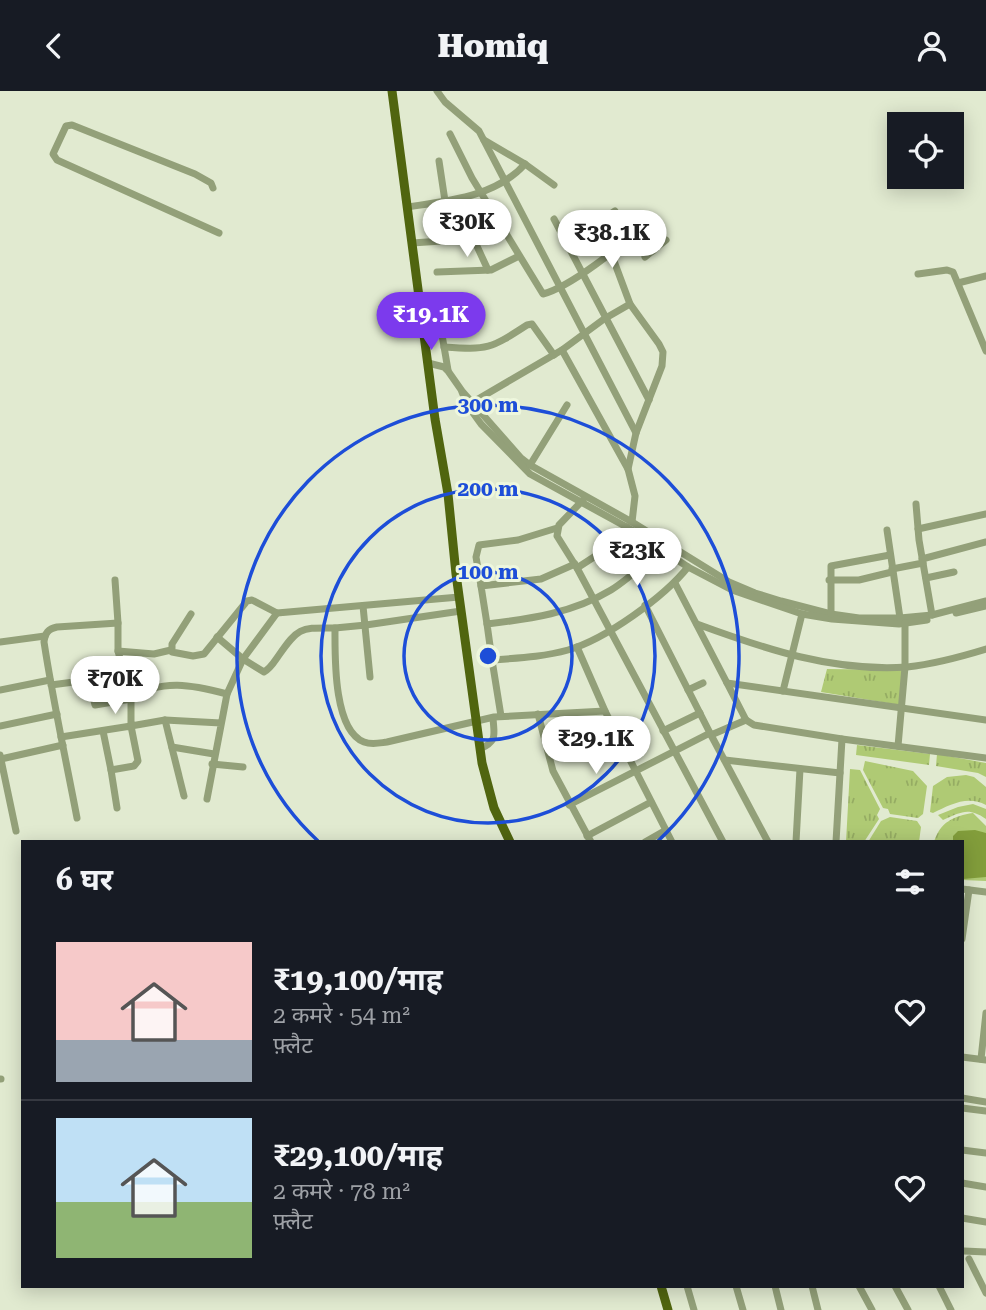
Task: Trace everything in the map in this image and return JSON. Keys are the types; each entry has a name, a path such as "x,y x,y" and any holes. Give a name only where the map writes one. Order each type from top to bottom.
{"main road":[{"path":"392,91 480,749 486,785 509,840"},
{"path":"662,1288 668,1310"}],"street":[{"path":"438,91 445,102 472,124 483,139 636,433"},
{"path":"214,188 211,183 195,174 72,125 66,126 53,154 57,160 219,233"},
{"path":"450,134 480,192 541,293 546,294 560,287 611,253 639,229 653,251"},
{"path":"483,139 554,185"},
{"path":"439,161 445,201"},
{"path":"407,207 480,192 505,180 525,164"},
{"path":"566,245 615,211"},
{"path":"554,219 604,319 649,400"},
{"path":"412,243 471,239 488,270"},
{"path":"645,257 666,240"},
{"path":"611,253 630,304 663,352 662,366 636,433 628,469"},
{"path":"437,272 488,270 500,267 519,256"},
{"path":"918,274 947,270 953,272 986,351"},
{"path":"958,283 986,276"},
{"path":"473,403 562,350 604,319 630,304"},
{"path":"444,347 488,347 532,324 554,355"},
{"path":"441,329 448,371"},
{"path":"481,586 541,579 576,566 597,555 630,525 635,496 628,469 562,350"},
{"path":"428,363 444,367 448,371 462,391 522,458 583,499"},
{"path":"462,391 464,399 481,424 530,474 583,499 729,582 755,593 831,614 902,621 986,601"},
{"path":"530,465 567,405"},
{"path":"480,749 491,745 497,717 492,660 476,557 479,545 532,537 558,528 583,499"},
{"path":"916,504 932,615"},
{"path":"918,529 986,514"},
{"path":"630,525 688,567 740,593 802,614 857,622 902,621 986,606"},
{"path":"558,528 559,539 722,840"},
{"path":"887,530 902,621 905,667 898,746"},
{"path":"829,580 859,580 986,542"},
{"path":"487,624 545,615 594,600 612,590 661,549"},
{"path":"831,614 829,569 835,563 890,555"},
{"path":"492,660 552,654 577,647 610,631 676,583 688,567"},
{"path":"926,578 954,572"},
{"path":"111,770 138,764 131,726 131,699 118,651 115,580"},
{"path":"676,583 746,720 754,725 986,758"},
{"path":"118,651 155,654 171,650 174,653 201,656 247,601 252,600 277,613 459,597"},
{"path":"645,605 767,840"},
{"path":"363,606 369,677"},
{"path":"218,637 243,659 261,671 267,671 296,632 307,628 366,625 461,611"},
{"path":"207,799 227,694 243,659 277,613"},
{"path":"171,650 191,614"},
{"path":"783,691 802,614"},
{"path":"77,818 45,636 50,629 57,627 118,623"},
{"path":"696,624 792,656 846,665 905,667 944,661 986,649"},
{"path":"335,628 339,699 347,722 359,739 370,743 387,742 497,717 605,711"},
{"path":"0,642 45,636"},
{"path":"577,647 605,711 671,840"},
{"path":"0,690 51,682 89,680 95,705 131,699 141,692 177,684 198,686 227,694"},
{"path":"688,690 703,683"},
{"path":"726,683 986,720"},
{"path":"663,731 700,713"},
{"path":"0,726 57,714"},
{"path":"538,714 553,771 589,839 651,802"},
{"path":"16,831 0,757 103,731 165,720 221,723"},
{"path":"165,720 184,796"},
{"path":"569,805 673,751 746,720"},
{"path":"584,733 610,721"},
{"path":"103,731 117,808"},
{"path":"836,840 842,739"},
{"path":"172,747 214,754"},
{"path":"724,760 840,773"},
{"path":"212,764 243,767"},
{"path":"796,840 800,769"},
{"path":"648,840 666,830"},
{"path":"965,889 986,892"},
{"path":"964,1057 983,1059 986,1013"},
{"path":"964,1098 986,1101"},
{"path":"964,1108 986,1111"},
{"path":"964,1150 986,1153"},
{"path":"964,1183 986,1187"},
{"path":"964,1218 986,1222"},
{"path":"964,1249 986,1252"},
{"path":"966,1260 986,1293"},
{"path":"688,1288 694,1310"},
{"path":"737,1288 743,1310"},
{"path":"776,1288 781,1310"},
{"path":"812,1288 818,1310"},
{"path":"860,1288 872,1310"},
{"path":"896,1288 908,1310"},
{"path":"940,1288 951,1310"}],"green space":[{"path":"827,669 902,670 900,705 821,692"},
{"path":"857,745 930,754 929,765 856,755"},
{"path":"937,754 986,763 986,777 978,773 936,766"},
{"path":"865,761 913,771 927,786 923,814 918,818 890,814 888,809 883,808 863,770"},
{"path":"850,769 860,770 880,809 877,815 879,819 865,840 846,840"},
{"path":"947,777 974,777 986,787 986,805 965,801 930,812 933,786"},
{"path":"973,804 986,809 986,819 969,812 943,820 938,815 958,807"},
{"path":"973,813 986,826 986,881 964,880 964,840 935,840 944,825 960,816"},
{"path":"890,817 917,821 921,827 919,840 869,840 881,821"}],"shaded area":[{"path":"975,830 986,833 986,877 964,879 964,840 953,840 958,831"}]}
